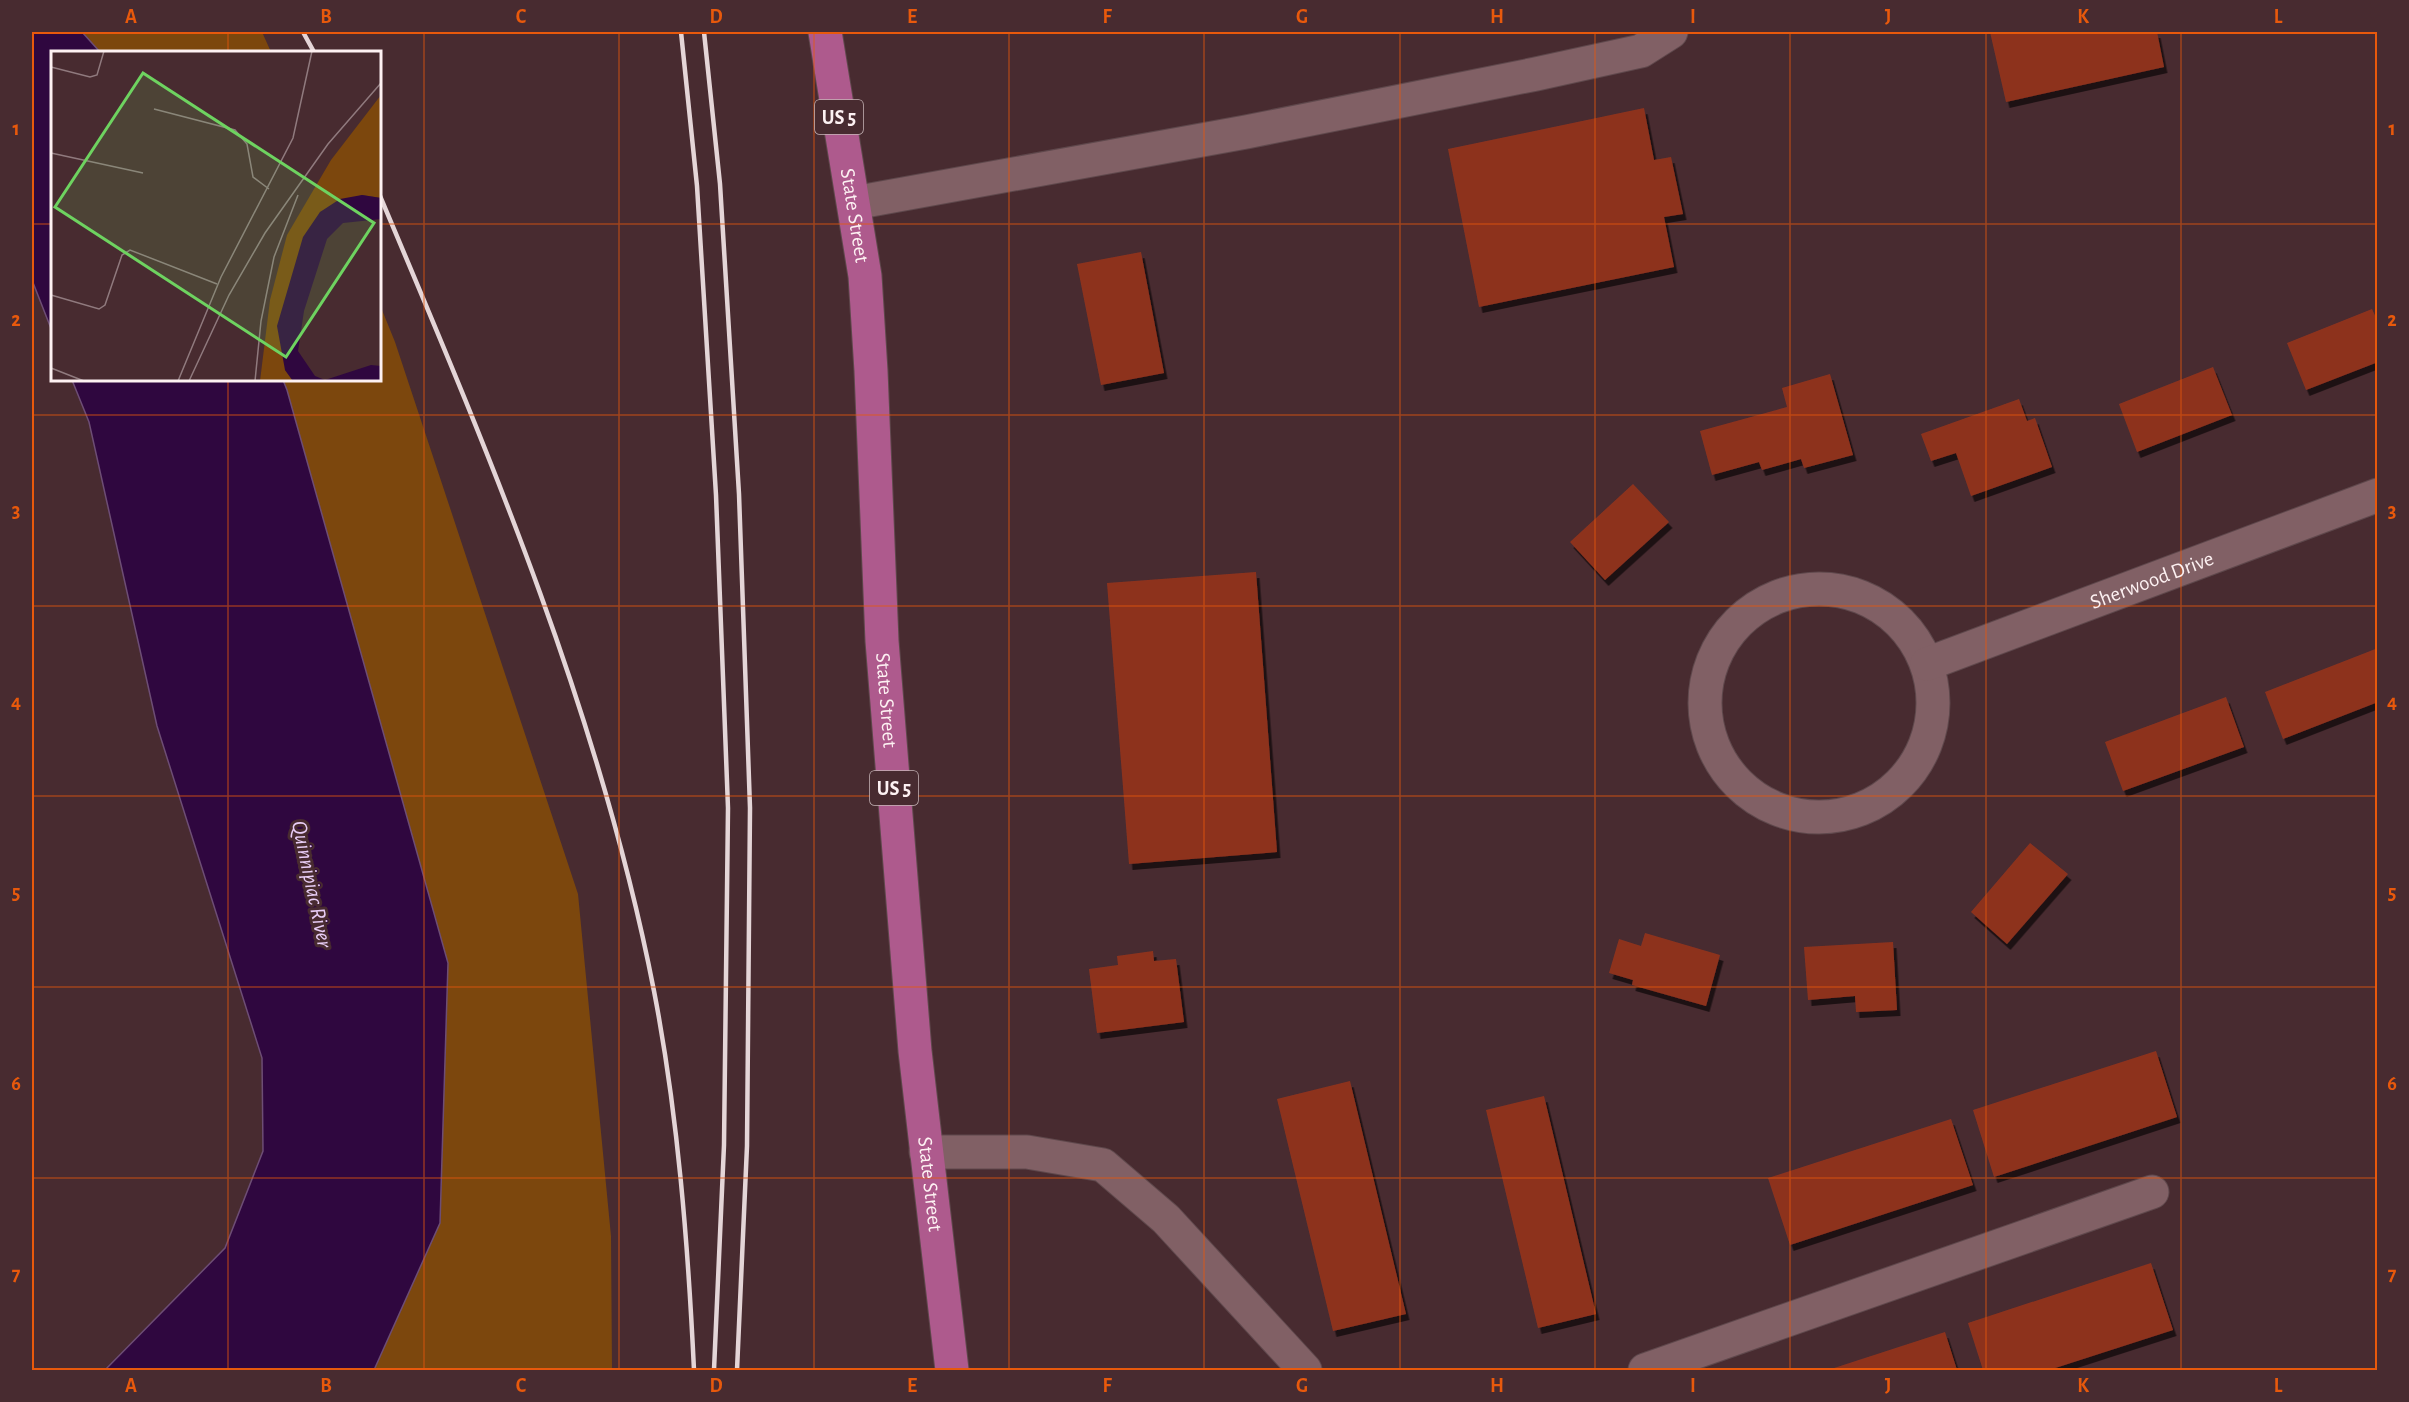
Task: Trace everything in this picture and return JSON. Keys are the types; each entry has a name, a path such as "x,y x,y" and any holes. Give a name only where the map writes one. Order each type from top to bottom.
{"main road":[{"name":"State Street","path":"825,32 865,276 872,371 882,641 915,1051 952,1371"}],"street":[{"path":"854,203 1246,132 1557,70 1641,51 1671,32"},
{"name":"Sherwood Drive","path":"1927,664 2378,495"},
{"path":"1800,590 1840,590 1877,604 1900,623 1907,629 1927,664 1933,700 1929,735 1913,768 1888,794 1857,810 1822,817 1786,813 1753,797 1728,773 1711,741 1704,702 1711,663 1732,628 1762,603 1800,590"},
{"path":"926,1152 1026,1152 1102,1165 1166,1219 1305,1371"},
{"path":"1645,1371 2152,1192"}],"shaded area":[{"path":"82,32 262,32 271,51 99,51"},
{"path":"381,307 395,342 578,894 611,1236 612,1370 374,1370 440,1223 287,390 283,381 381,381"}],"water":[{"path":"32,32 82,32 99,51 51,51 51,328 32,280"},
{"name":"Quinnipiac River","path":"72,381 283,381 287,390 448,963 440,1223 374,1370 105,1370 225,1248 263,1151 262,1058 157,726 89,422"}],"building":[{"path":"1990,32 2157,32 2164,67 2006,102"},
{"path":"1644,108 1654,160 1671,157 1683,214 1664,217 1674,267 1479,307 1448,149"},
{"path":"1141,252 1164,373 1101,385 1077,264"},
{"path":"2372,309 2378,322 2378,362 2306,390 2287,343"},
{"path":"2213,367 2232,415 2137,452 2119,404"},
{"path":"1830,374 1853,455 1804,468 1801,459 1762,470 1759,462 1712,475 1700,431 1787,407 1782,388"},
{"path":"2019,399 2027,421 2035,418 2052,467 1971,496 1956,453 1931,461 1921,434"},
{"path":"1633,484 1669,522 1605,580 1570,542"},
{"path":"1256,572 1277,852 1129,864 1107,583"},
{"path":"2378,648 2378,702 2283,739 2265,692"},
{"path":"2226,697 2244,747 2123,791 2105,742"},
{"path":"2030,843 2068,874 2007,944 1971,912"},
{"path":"1645,933 1720,955 1706,1006 1632,985 1633,980 1609,973 1619,939 1641,946"},
{"path":"1893,942 1897,1010 1856,1012 1855,996 1808,1000 1804,947"},
{"path":"1153,951 1154,961 1176,959 1184,1022 1097,1033 1089,969 1118,965 1117,956"},
{"path":"2156,1051 2177,1117 1994,1177 1973,1110"},
{"path":"1350,1081 1406,1314 1333,1331 1277,1099"},
{"path":"1544,1096 1596,1314 1538,1328 1486,1110"},
{"path":"1951,1119 1973,1185 1790,1245 1768,1178"},
{"path":"2151,1263 2173,1330 2049,1370 1983,1370 1968,1323"},
{"path":"1945,1332 1957,1370 1828,1370"}],"railway":[{"path":"303,32 313,51"},
{"path":"681,32 697,186 716,495 728,808 724,1145 714,1370"},
{"path":"704,32 720,184 739,494 750,808 747,1146 737,1370"},
{"path":"381,198 461,390 538,586 604,786 631,888 654,991 670,1085 689,1275 694,1370"}]}
